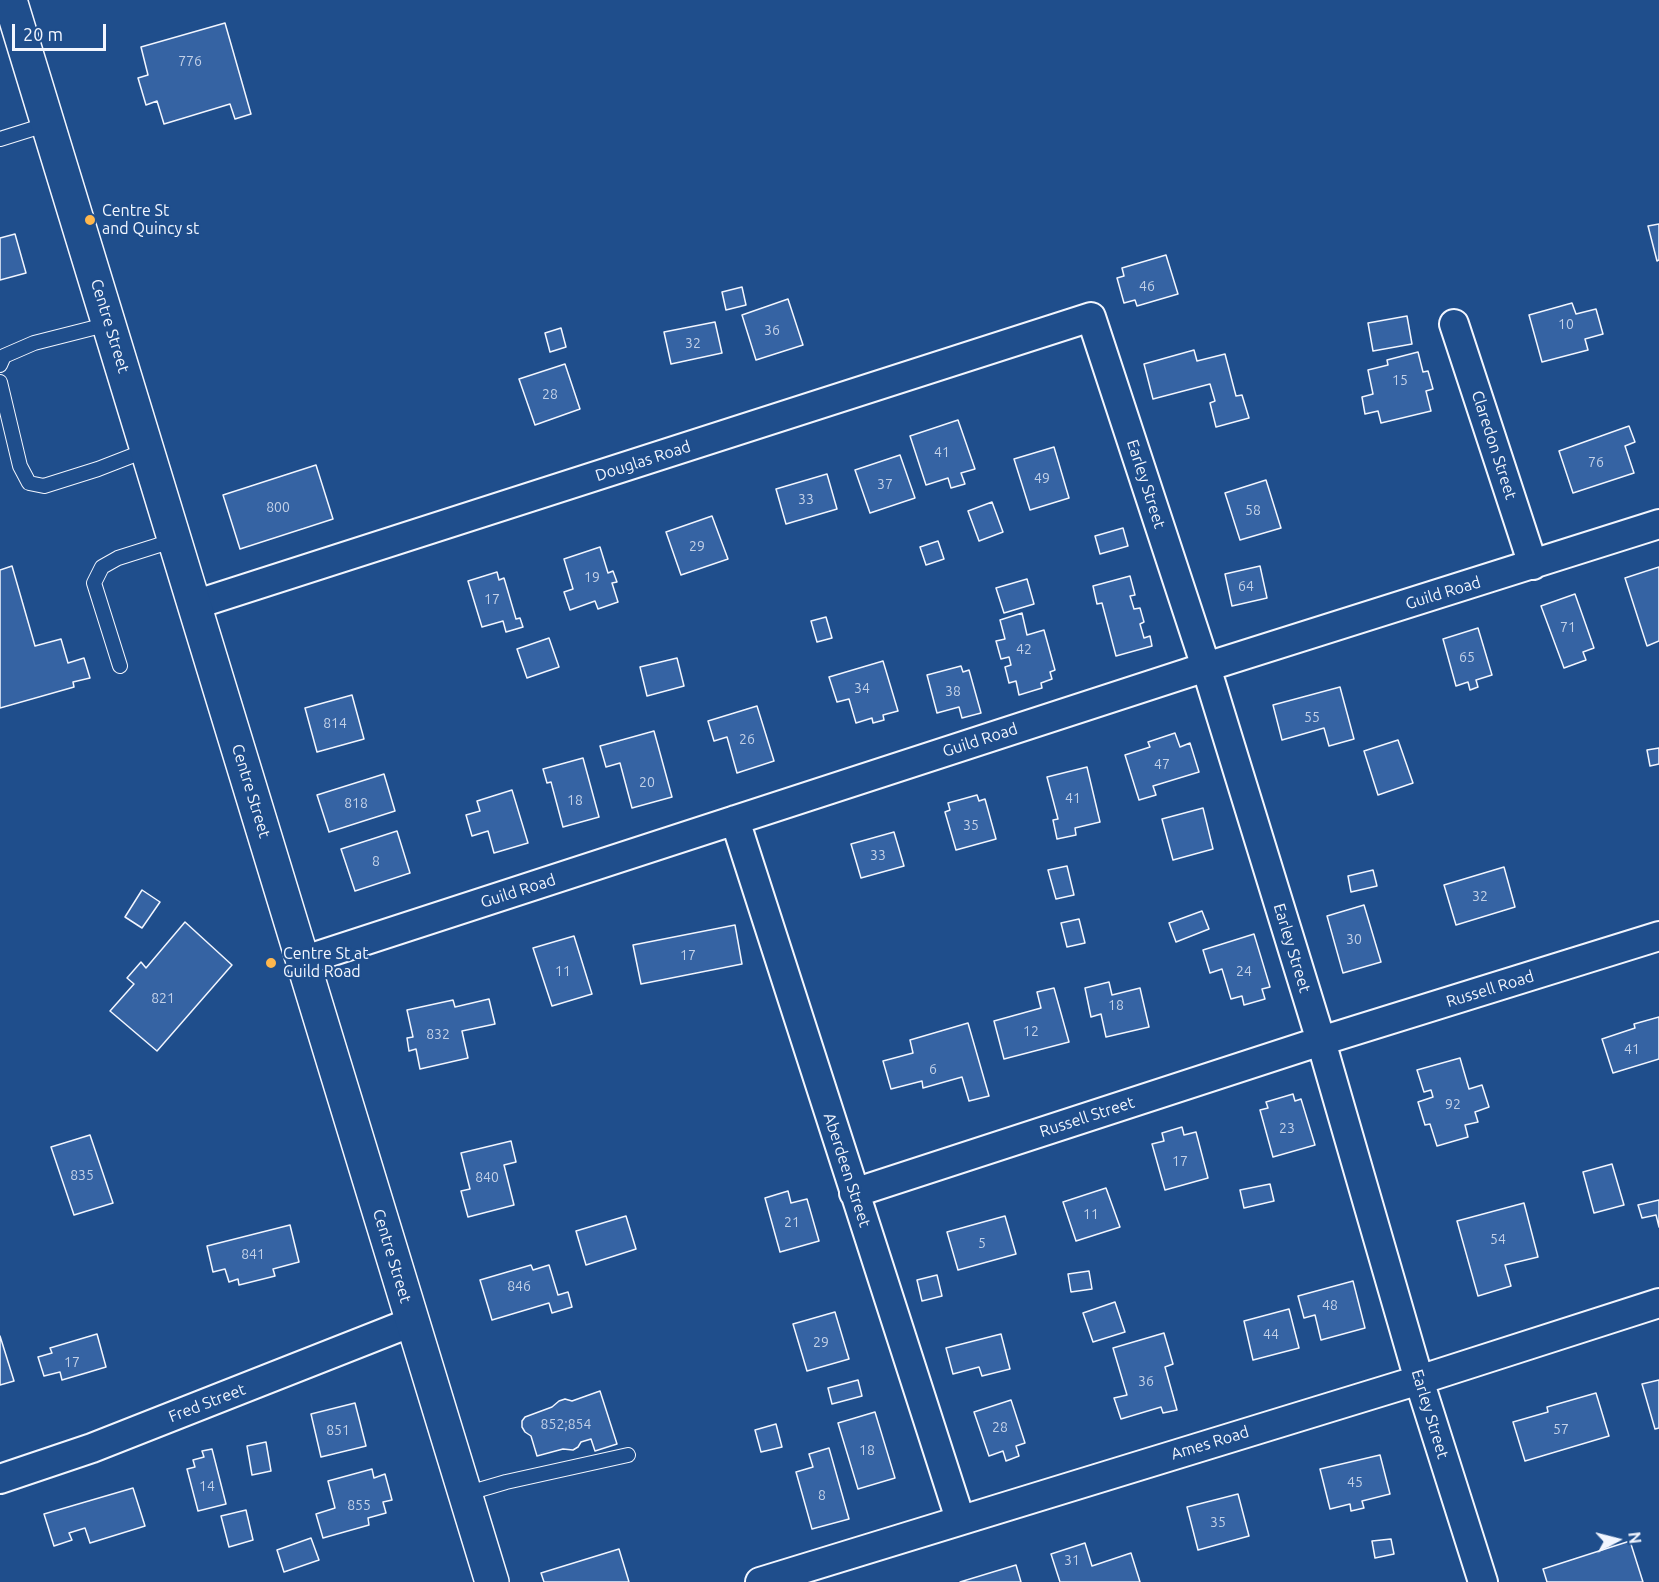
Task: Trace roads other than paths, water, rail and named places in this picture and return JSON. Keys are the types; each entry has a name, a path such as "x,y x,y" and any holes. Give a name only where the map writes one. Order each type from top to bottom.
{"main road":[{"name":"Centre Street","path":"10,0 492,1582"}],"street":[{"name":"Douglas Road","path":"194,605 1091,317"},
{"name":"Earley Street","path":"1091,317 1206,667 1321,1041 1419,1380 1483,1582"},
{"name":"Claredon Street","path":"1454,324 1533,565"},
{"name":"Guild Road","path":"302,961 1206,667 1659,524"},
{"name":"Aberdeen Street","path":"735,820 960,1519"},
{"name":"Russell Road","path":"1321,1041 1659,936"},
{"name":"Russell Street","path":"854,1193 1321,1041"},
{"name":"Ames Road","path":"760,1582 1419,1380 1659,1303"},
{"name":"Fred Street","path":"0,1479 103,1444 412,1322"}],"lane":[{"path":"0,139 48,124"},
{"path":"0,365 4,356 34,343 109,324"},
{"path":"0,382 20,466 29,483 44,486 147,450"},
{"path":"120,666 94,583 102,567 118,558 175,540"},
{"path":"465,1494 506,1482 628,1455"}],"place":[{"name":"Centre St and Quincy st","path":"90,220"},
{"name":"Centre St at Guild Road","path":"271,963"}]}
